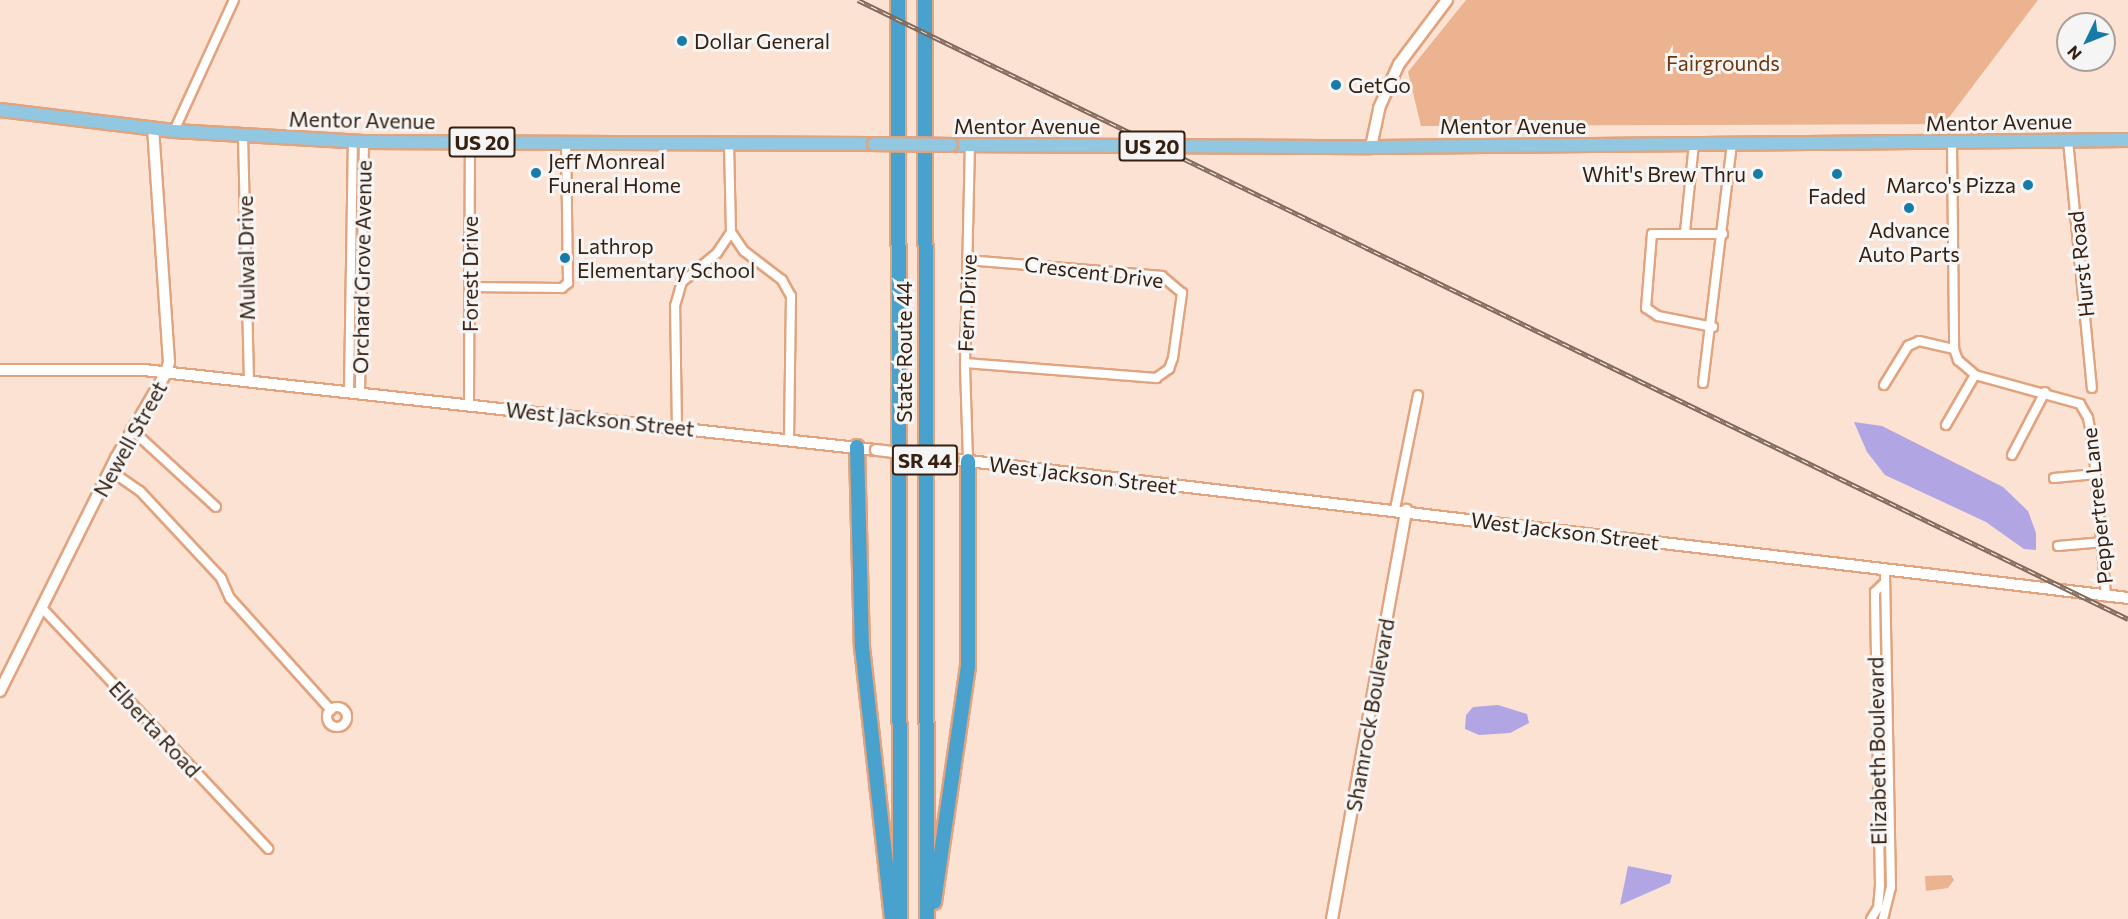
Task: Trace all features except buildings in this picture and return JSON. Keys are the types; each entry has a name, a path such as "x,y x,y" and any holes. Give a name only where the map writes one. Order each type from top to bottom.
{"highway":[{"name":"State Route 44","path":"898,0 900,919"},
{"name":"State Route 44","path":"925,0 927,919"},
{"path":"857,447 862,646 892,919"},
{"path":"932,919 968,668 968,462"}],"main road":[{"name":"Mentor Avenue","path":"0,110 174,131 359,141 1371,147 2128,140"}],"street":[{"path":"174,131 234,0"},
{"path":"1371,147 1379,108 1399,64 1447,0"},
{"name":"Newell Street","path":"0,692 131,429 166,373 169,362 153,129"},
{"name":"Mulwal Drive","path":"243,136 249,380"},
{"name":"Hurst Road","path":"2068,140 2092,388"},
{"name":"Orchard Grove Avenue","path":"354,392 359,141"},
{"name":"Forest Drive","path":"469,405 470,142"},
{"path":"471,287 562,288 568,283 566,142"},
{"path":"1946,425 1975,375 1958,360 1954,349 1952,143"},
{"path":"729,144 731,232 744,251 782,280 791,296 789,440"},
{"path":"1685,232 1695,144"},
{"path":"1703,383 1713,327 1732,144"},
{"name":"Fern Drive","path":"968,462 965,363 970,145"},
{"path":"677,428 675,306 682,282 717,253 731,232"},
{"path":"1713,327 1658,316 1646,308 1652,234 1685,232 1723,234"},
{"name":"Crescent Drive","path":"965,363 1156,378 1169,369 1173,358 1182,293 1162,276 968,260"},
{"path":"1884,385 1913,342 1954,349"},
{"name":"West Jackson Street","path":"0,370 166,373 249,380 857,447 968,462 1400,510 2128,598"},
{"name":"Peppertree Lane","path":"1975,375 2071,399 2085,410 2104,542 2106,596"},
{"path":"2012,455 2044,392"},
{"path":"1400,510 1418,395"},
{"path":"131,429 216,507"},
{"path":"111,471 140,491 221,578 230,598 331,710"},
{"path":"2054,478 2096,474"},
{"name":"Shamrock Boulevard","path":"1332,919 1400,510"},
{"path":"2058,546 2104,542"},
{"name":"Elizabeth Boulevard","path":"1883,919 1891,887 1887,596 1883,584 1886,570"},
{"name":"Elizabeth Boulevard","path":"1871,919 1878,908 1880,885 1875,592 1883,584"},
{"name":"Elberta Road","path":"43,609 268,849"}],"green space":[{"name":"Fairgrounds","path":"1466,0 2038,0 1944,124 1421,126 1408,72"},
{"path":"1951,875 1954,880 1948,888 1926,891 1925,876"}],"shaded area":[{"path":"1854,422 1882,426 2003,487 2028,511 2036,533 2036,550 2024,549 1986,522 1885,475 1867,452"},
{"path":"1498,705 1527,714 1529,723 1510,733 1479,735 1465,729 1466,715 1473,707"},
{"path":"1628,866 1672,875 1670,883 1620,905"}],"railway":[{"path":"858,0 2128,619"}],"place":[{"name":"Dollar General","path":"682,41"},
{"name":"GetGo","path":"1336,85"},
{"name":"Jeff Monreal Funeral Home","path":"536,173"},
{"name":"Whit's Brew Thru","path":"1758,174"},
{"name":"Faded","path":"1837,174"},
{"name":"Marco's Pizza","path":"2028,185"},
{"name":"Advance Auto Parts","path":"1909,208"},
{"name":"Lathrop Elementary School","path":"565,258"}]}
